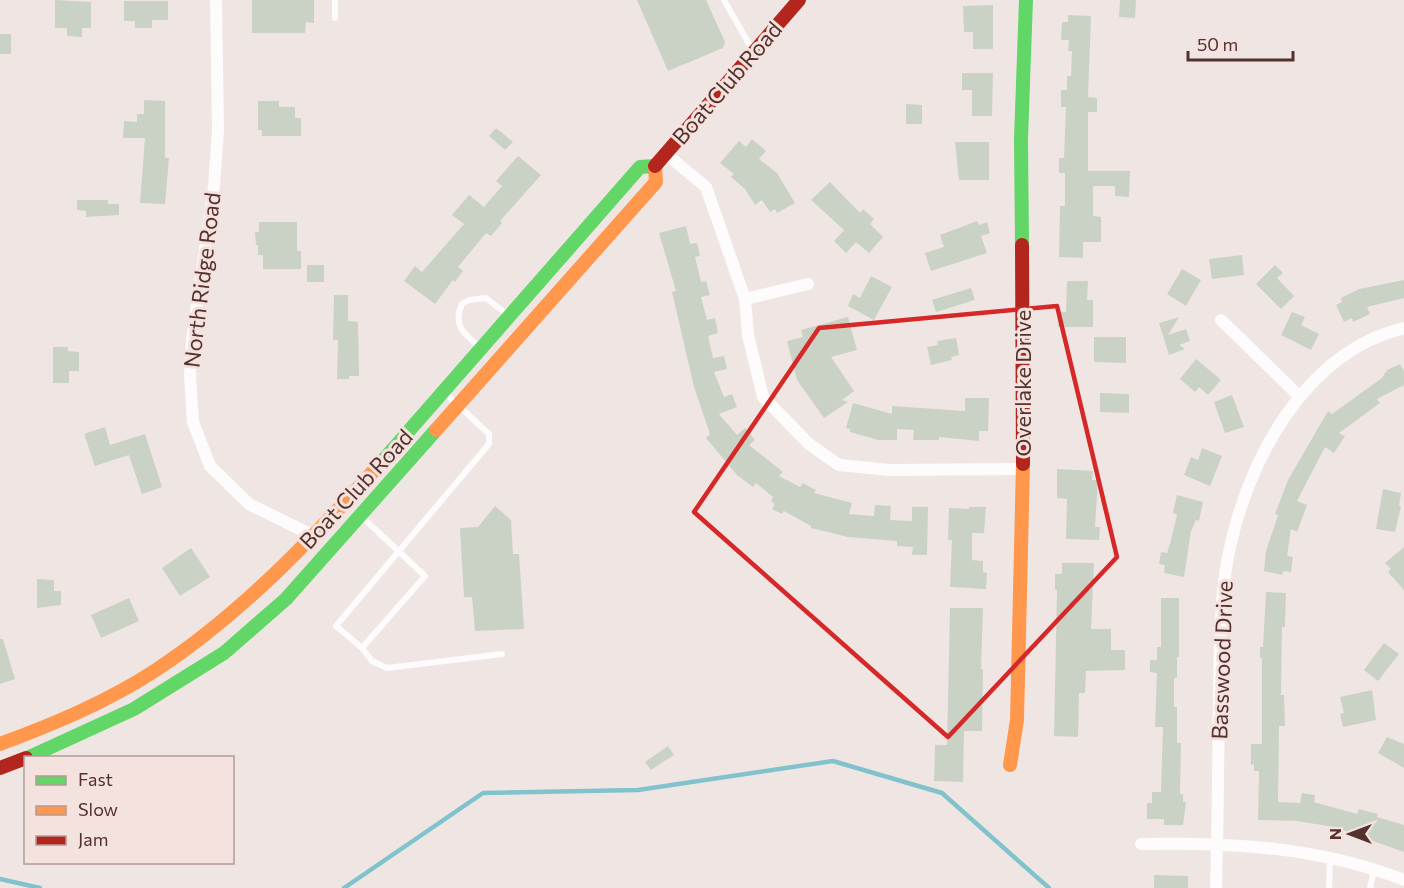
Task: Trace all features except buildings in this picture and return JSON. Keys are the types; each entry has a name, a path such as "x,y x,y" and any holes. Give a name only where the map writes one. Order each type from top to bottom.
{"main road":[{"name":"Boat Club Road","path":"30,756 134,709 224,653 286,599 459,408 656,182 655,166 665,153 799,0"},
{"name":"Overlake Drive","path":"1010,765 1017,720 1023,469 1021,139 1026,0"},
{"name":"Boat Club Road","path":"0,744 30,734 99,702 155,670 221,623 314,536 482,349 640,167 655,166"},
{"name":"Boat Club Road","path":"0,768 24,759"}],"street":[{"name":"North Ridge Road","path":"216,0 216,152 214,186 189,375 194,422 210,466 249,504 314,536"},
{"path":"665,153 706,187 745,299 748,334 763,397 802,438 839,465 889,470 1023,469"},
{"path":"745,299 808,284"},
{"path":"1221,320 1299,396"},
{"name":"Basswood Drive","path":"1216,888 1220,622 1228,557 1240,512 1271,440 1299,396 1332,364 1359,345 1404,328"},
{"path":"1141,844 1217,843 1270,847 1330,858 1404,880"}],"lane":[{"path":"335,0 335,18"},
{"path":"724,0 754,52"},
{"path":"482,349 461,331 458,322 462,304 469,300 486,298 510,316"},
{"path":"444,392 489,434 489,444 336,626 362,648 372,662 387,668 502,654"},
{"path":"361,516 425,576 362,648"},
{"path":"1329,888 1330,858"},
{"path":"1370,888 1374,870"}],"highlighted area":[{"path":"1057,306 1117,557 948,737 694,512 819,328"}],"waterway":[{"path":"344,888 483,793 638,790 833,761 942,793 1049,888"},
{"path":"0,879 40,888"}],"traffic: fast":[{"path":"1022,245 1021,139 1026,0"},
{"path":"379,465 640,167 655,166"},
{"path":"31,756 134,709 224,653 286,599 436,430"}],"traffic: slow":[{"path":"436,430 656,182 655,166"},
{"path":"1010,765 1017,720 1023,464"},
{"path":"0,744 99,702 137,682 187,648 274,575 379,465"}],"traffic: jam":[{"path":"655,166 799,0"},
{"path":"1022,245 1023,464"},
{"path":"0,768 24,759"}]}
